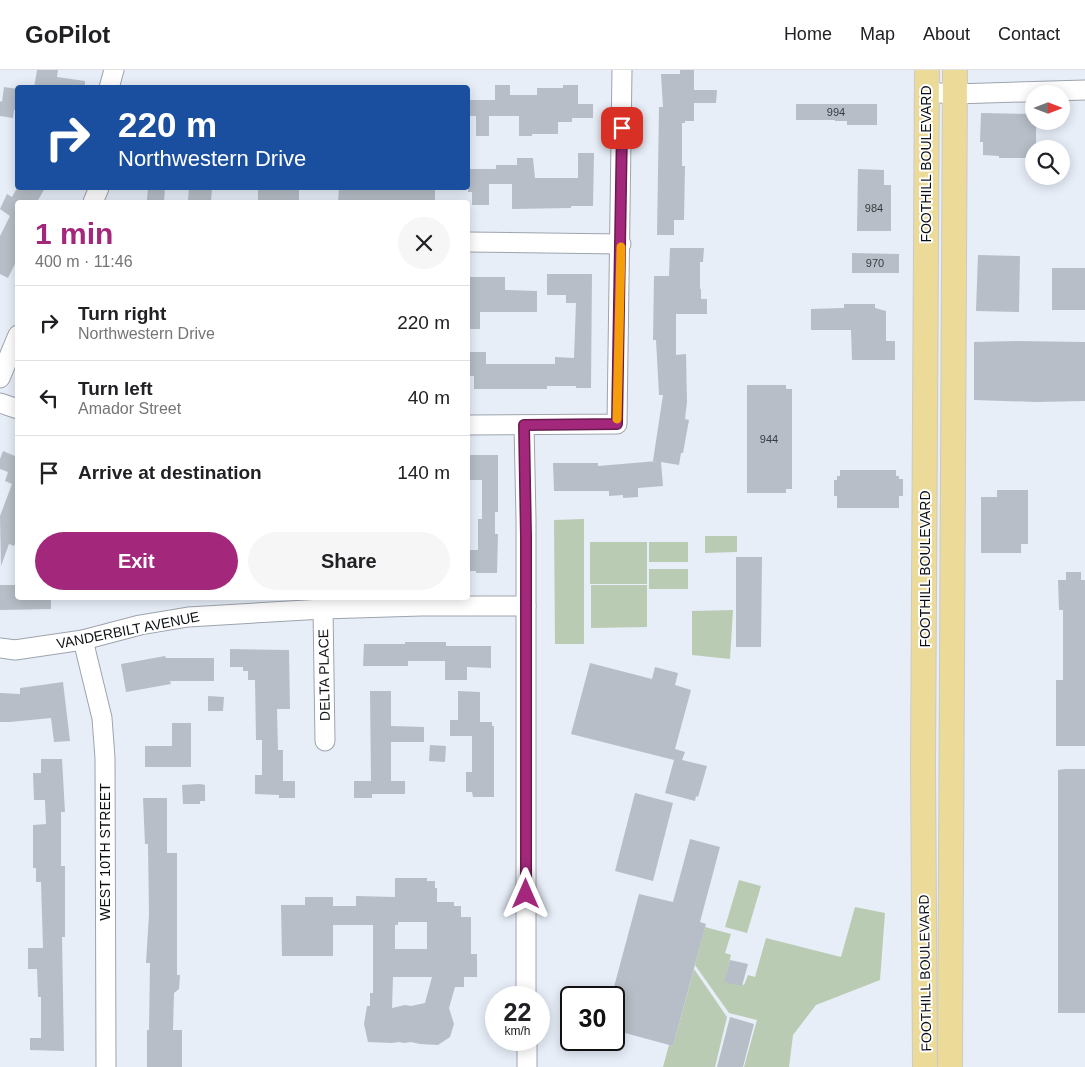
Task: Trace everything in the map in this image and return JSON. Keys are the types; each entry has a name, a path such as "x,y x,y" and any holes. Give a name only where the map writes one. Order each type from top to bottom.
{"main road":[{"name":"FOOTHILL BOULEVARD","path":"950,1067 955,70"},
{"name":"FOOTHILL BOULEVARD","path":"925,1067 923,756 927,81"}],"street":[{"path":"110,85 114,70"},
{"path":"470,425 617,424 622,70"},
{"path":"927,81 955,94 1085,90"},
{"path":"470,242 621,244"},
{"path":"0,378 15,342"},
{"path":"0,403 15,408"},
{"path":"524,425 526,986"},
{"name":"VANDERBILT AVENUE","path":"0,648 15,650 83,640 140,625 188,617 323,609 422,606 526,606"},
{"name":"DELTA PLACE","path":"323,609 325,741"},
{"name":"WEST 10TH STREET","path":"83,640 102,718 105,758 106,1067"},
{"path":"527,1051 527,1067"}],"green space":[{"path":"584,519 584,644 555,644 554,520"},
{"path":"705,536 737,536 737,552 705,553"},
{"path":"590,542 647,542 647,584 590,584"},
{"path":"649,542 688,542 688,562 649,562"},
{"path":"649,569 688,569 688,589 649,589"},
{"path":"591,585 647,585 647,627 591,628"},
{"path":"733,610 730,659 692,655 692,611"},
{"path":"739,880 761,886 747,933 725,927"},
{"path":"855,907 885,913 880,980 816,1005 793,1035 789,1067 744,1067 757,1020 729,1013 695,965 705,927 731,934 725,953 731,955 725,980 744,985 748,975 755,977 766,938 841,957"},
{"path":"694,969 727,1017 715,1067 663,1067 669,1045 673,1046"}],"building":[{"path":"37,70 58,70 57,77 85,81 85,85 34,85"},
{"path":"680,70 694,70 694,90 717,90 716,103 694,103 694,121 682,123 682,166 685,166 684,220 674,220 674,235 657,235 659,107 663,107 661,74 680,74"},
{"path":"495,85 510,85 510,95 537,95 537,88 563,88 563,85 578,85 578,104 593,104 593,118 572,118 572,122 558,122 558,134 519,136 519,116 489,116 489,136 476,136 476,116 470,116 470,100 495,100"},
{"path":"4,87 15,89 13,118 0,116 0,101 2,102"},
{"path":"796,104 877,104 877,125 847,125 847,121 835,120 796,120"},
{"path":"981,113 1025,114 1025,130 1036,130 1036,140 1025,140 1025,158 999,158 999,156 983,155 983,142 980,142"},
{"path":"578,153 594,153 593,206 512,209 512,184 489,184 489,205 472,205 472,192 468,192 470,190 470,169 496,169 496,165 517,165 517,158 533,158 535,178 578,178"},
{"path":"858,169 884,170 884,185 891,185 891,231 857,231"},
{"path":"16,190 44,190 38,200 15,200 15,264 8,278 0,274 0,236 10,216 0,209 7,194 12,197"},
{"path":"148,190 165,190 164,200 147,200"},
{"path":"189,190 212,190 211,200 188,200"},
{"path":"258,190 299,190 299,200 258,200"},
{"path":"339,190 435,190 435,200 338,200"},
{"path":"670,248 704,248 703,262 700,262 700,289 701,299 707,299 707,314 676,314 676,355 686,354 687,402 685,419 689,420 679,465 661,462 663,486 638,488 638,497 623,498 623,495 609,496 609,491 554,491 553,463 598,463 598,466 657,461 653,461 663,395 659,395 656,340 653,340 654,276 669,276"},
{"path":"852,253 899,254 899,273 852,273"},
{"path":"978,255 1020,256 1019,312 976,311"},
{"path":"1052,268 1085,268 1085,310 1052,310"},
{"path":"547,274 592,274 591,388 547,386 547,389 474,389 474,376 470,376 470,352 486,352 486,364 555,364 555,357 574,358 576,303 566,303 566,295 547,295"},
{"path":"470,277 505,277 505,290 537,291 537,312 480,312 480,329 470,329"},
{"path":"844,304 875,304 875,308 886,311 886,341 895,341 895,360 852,360 851,330 811,330 811,309 844,308"},
{"path":"974,342 1085,342 1085,401 974,400"},
{"path":"747,385 786,385 786,389 792,389 792,489 786,489 786,493 747,493"},
{"path":"3,451 15,456 15,544 14,546 9,544 1,566 0,516 12,484 5,481 8,472 0,469 0,459"},
{"path":"470,455 498,455 498,512 495,512 495,534 498,534 497,573 476,573 476,571 470,571 470,550 478,550 478,519 482,519 482,480 470,480"},
{"path":"840,470 896,470 896,476 899,476 899,479 903,479 903,496 899,496 899,508 837,508 837,496 834,496 834,480 837,480 837,476 840,476"},
{"path":"997,490 1028,490 1028,544 1021,544 1021,553 981,553 981,497 997,497"},
{"path":"736,557 762,557 761,647 736,647"},
{"path":"1066,572 1081,572 1081,580 1085,580 1085,746 1056,746 1056,680 1063,680 1063,610 1059,610 1058,580 1066,580"},
{"path":"0,585 15,585 15,600 51,600 51,609 0,610"},
{"path":"405,642 446,642 446,646 491,646 491,668 467,667 467,680 445,680 445,661 408,661 408,666 363,666 364,644 405,644"},
{"path":"230,649 289,650 290,709 277,709 278,750 283,750 283,781 295,781 295,798 279,798 279,795 255,794 255,775 262,775 262,740 256,740 255,680 248,680 248,671 243,671 243,667 230,667"},
{"path":"165,656 166,658 214,658 214,681 170,681 171,684 126,692 121,664"},
{"path":"590,663 652,679 655,667 678,673 675,685 691,690 675,749 685,752 682,760 707,766 698,797 696,796 695,801 665,793 674,760 571,734"},
{"path":"63,682 70,741 54,742 51,718 0,722 0,693 20,694 20,688"},
{"path":"370,691 391,691 391,726 424,727 424,742 391,742 391,781 405,781 405,794 372,794 372,798 354,798 354,781 371,781"},
{"path":"458,691 480,692 480,722 492,722 492,726 494,726 494,797 473,797 472,792 466,792 466,772 472,772 472,736 450,736 450,720 458,720"},
{"path":"208,696 224,697 223,711 208,711"},
{"path":"172,723 191,723 191,767 145,767 145,746 172,746"},
{"path":"430,745 446,746 445,762 429,761"},
{"path":"41,759 62,759 65,812 61,812 61,866 65,866 65,937 62,937 64,1051 30,1050 30,1038 41,1038 41,997 38,997 37,969 28,969 28,948 43,948 41,882 36,882 36,868 33,868 33,825 46,824 45,800 34,800 33,773 41,773"},
{"path":"1085,769 1085,1013 1058,1013 1058,770"},
{"path":"182,785 205,785 205,801 200,801 200,804 183,804"},
{"path":"635,793 673,803 653,881 615,871"},
{"path":"143,798 167,798 167,853 177,853 177,975 180,975 179,989 174,993 173,1030 182,1030 182,1067 147,1067 150,963 146,963 149,914 148,844 145,844"},
{"path":"690,839 720,847 700,922 706,924 673,1046 625,1033 625,986 614,986 639,894 673,902"},
{"path":"395,878 427,878 427,881 435,881 437,902 454,902 454,906 461,906 461,917 471,917 471,954 477,954 477,977 464,977 464,987 455,987 449,1008 454,1024 450,1037 438,1045 411,1042 368,1042 364,1024 367,1006 370,1006 370,993 373,993 373,925 333,925 333,956 282,956 281,905 305,905 305,897 333,897 333,906 356,906 356,896 395,897","holes":["398,922 427,922 427,949 395,949 395,925 398,925","393,977 432,977 425,1003 392,1008"]},
{"path":"730,960 748,964 742,986 724,982"},
{"path":"730,1017 754,1024 743,1067 717,1067"}],"slow traffic":[{"path":"617,419 621,247"}],"route":[{"path":"526,894 526,537 524,425 617,424 622,128"}]}
